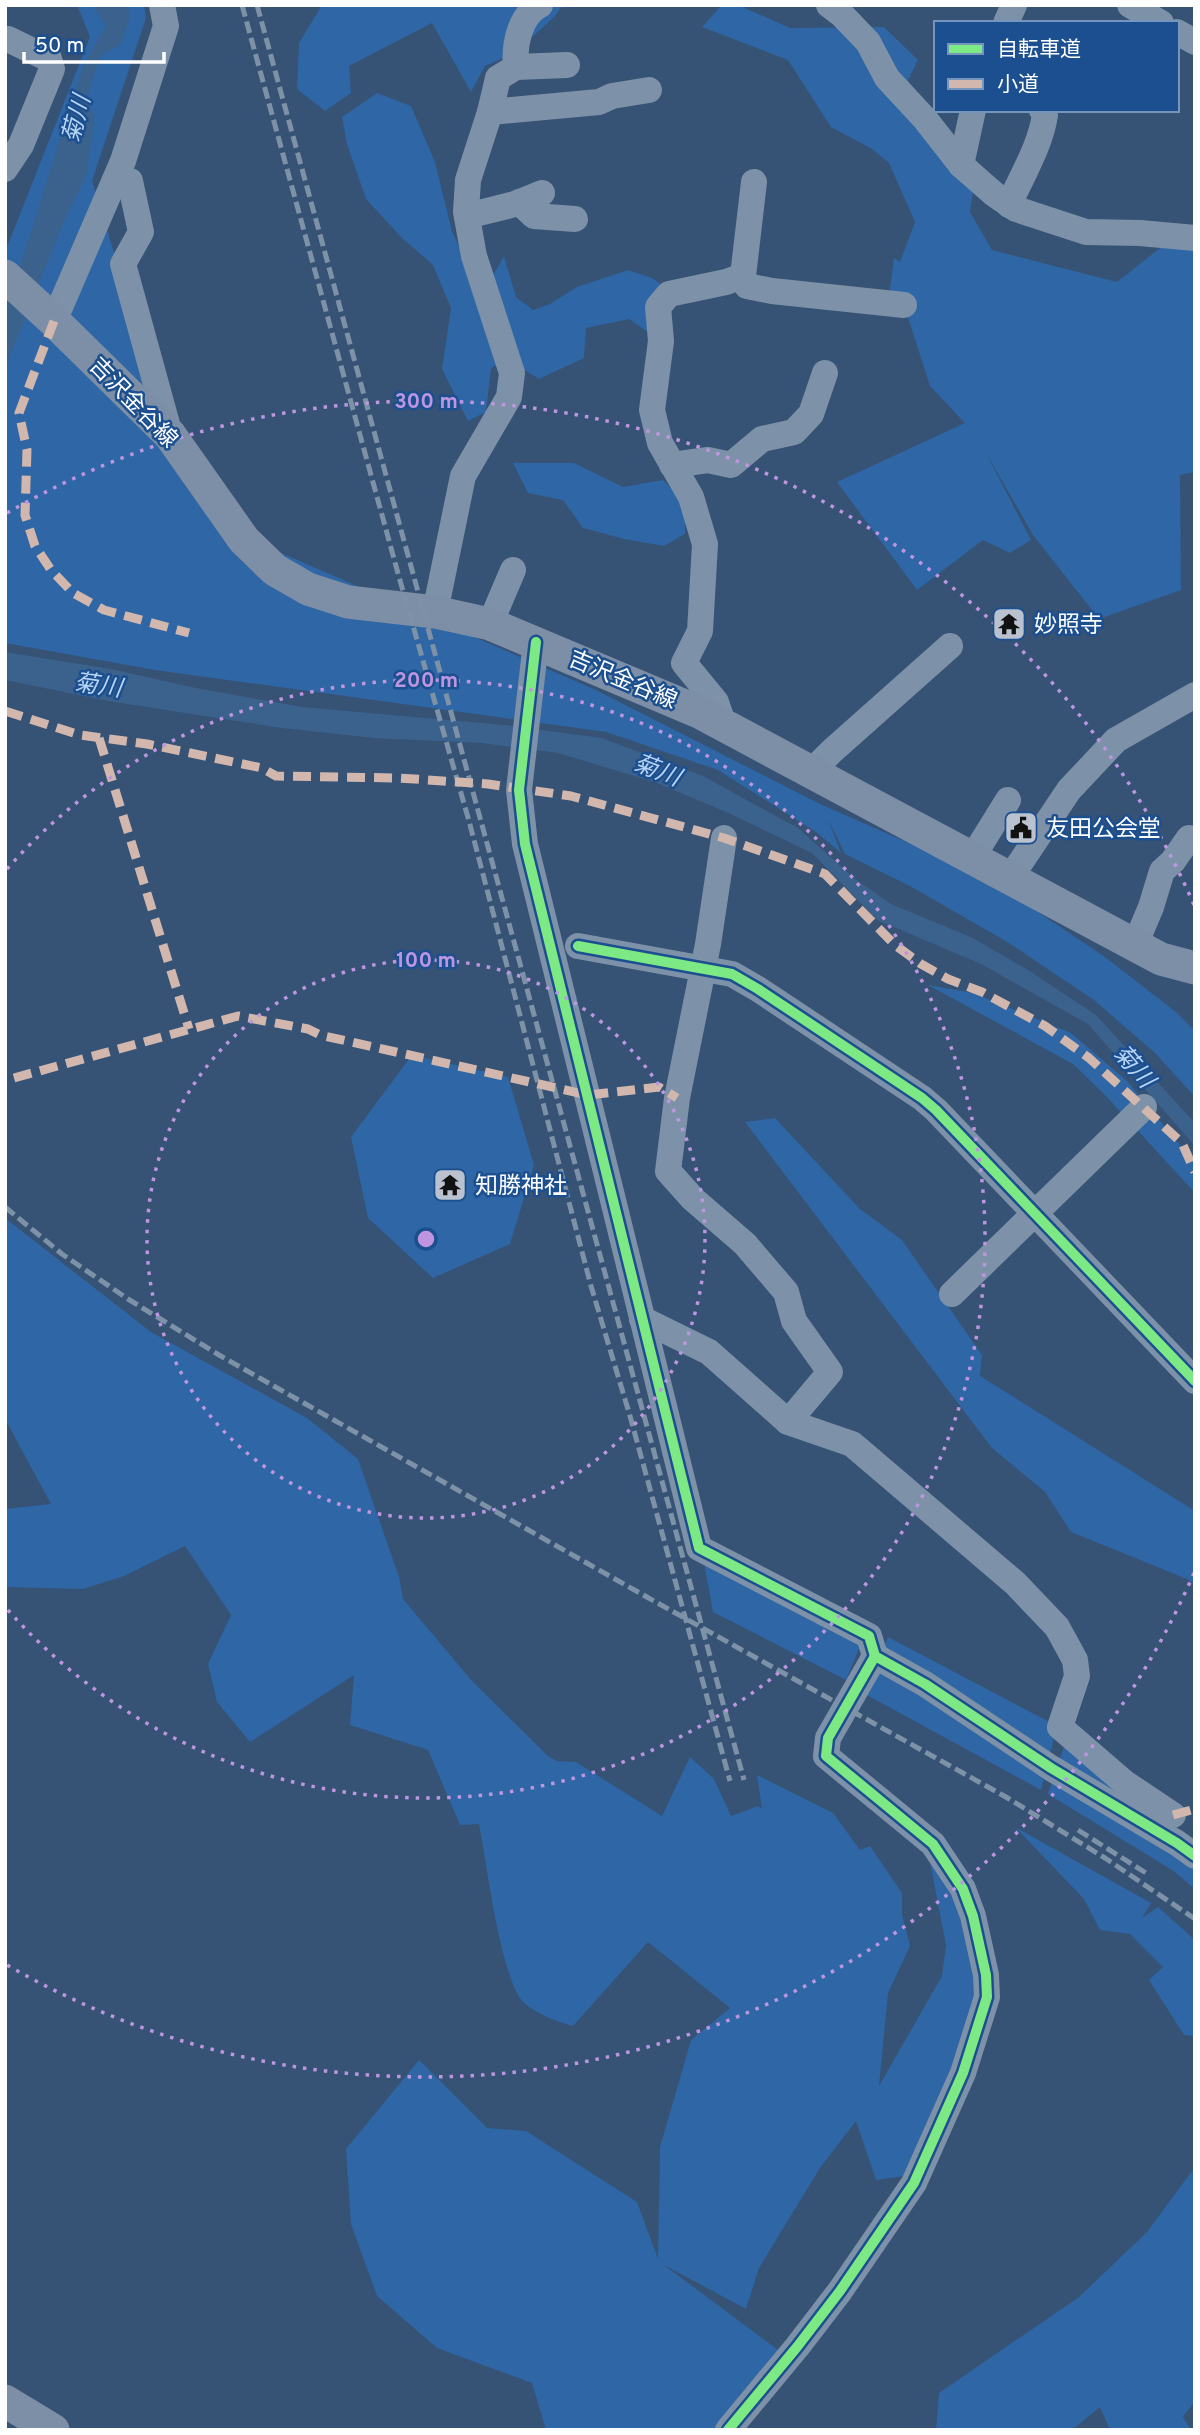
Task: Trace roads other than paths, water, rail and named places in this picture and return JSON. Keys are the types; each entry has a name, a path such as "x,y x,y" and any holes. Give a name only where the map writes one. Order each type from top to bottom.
{"main road":[{"name":"吉沢金谷線","path":"5,276 170,435 244,540 275,570 308,589 348,602 435,612 490,624 699,712 1161,959 1195,968"},
{"path":"5,2401 53,2430"}],"street":[{"path":"53,320 124,161 166,26 162,5"},
{"path":"516,67 515,53 521,27 536,7 541,5"},
{"path":"829,5 868,42 887,78 925,119 961,165 1009,205 1086,232 1195,238"},
{"path":"1007,21 1014,5"},
{"path":"1130,5 1158,21"},
{"path":"1179,33 1195,42"},
{"path":"6,164 20,145 52,69 49,59 8,39"},
{"path":"435,612 463,476 509,397 512,373 474,256 467,216 468,180 498,78 516,67 567,65"},
{"path":"490,112 599,102 612,96 649,90"},
{"path":"961,165 973,112"},
{"path":"1009,205 1043,128 1043,112"},
{"path":"130,181 141,232 123,264 170,435"},
{"path":"724,726 716,702 684,663 700,631 705,544 691,498 660,443 652,410 661,341 658,307 669,293 743,276 754,182"},
{"path":"467,216 530,198 534,216 575,219"},
{"path":"741,276 747,286 772,291 904,305"},
{"path":"672,465 708,460 731,465 762,439 794,432 811,414 825,373"},
{"path":"490,624 513,570"},
{"path":"536,642 530,713 519,790 524,844 699,1548 869,1636 875,1656 925,1684 1051,1768 1195,1856"},
{"path":"811,772 950,646"},
{"path":"1010,878 1069,790 1116,740 1195,695"},
{"path":"972,858 1008,800"},
{"path":"724,838 677,1098 668,1171 694,1199 745,1244 786,1292 794,1321 830,1372 788,1422"},
{"path":"1135,945 1152,907 1162,871 1173,861 1189,838"},
{"path":"578,946 732,974 922,1098 1195,1381"},
{"path":"952,1293 1144,1107"},
{"path":"642,1319 709,1352 788,1422 852,1444 1015,1583 1057,1627 1075,1660 1077,1676 1060,1727 1125,1783 1173,1815"},
{"path":"728,2430 812,2329 914,2183 962,2073 987,1997 986,1975 974,1916 963,1889 933,1844 826,1756 828,1738 875,1656"}],"water":[{"name":"菊川","path":"93,5 128,5 130,17 121,44 100,56 88,95 94,119 87,173 61,228 5,368 5,294 19,270 83,66 106,26"},
{"name":"菊川","path":"5,652 111,669 302,707 505,725 602,738 703,776 798,828 855,879 891,904 973,938 1096,1015 1195,1123 1195,1146 1088,1024 981,964 877,920 812,853 657,783 558,753 481,743 374,738 281,728 108,701 5,680"}],"railway":[{"path":"242,5 469,821 591,1286 630,1416 730,1781"},
{"path":"257,5 744,1780"},
{"path":"5,1207 62,1254 128,1299 219,1355 1006,1797 1105,1858 1195,1919"},
{"path":"1078,1830 1146,1873"}],"place":[{"name":"妙照寺","path":"1009,624"},
{"name":"友田公会堂","path":"1021,828"},
{"name":"知勝神社","path":"450,1185"}]}
